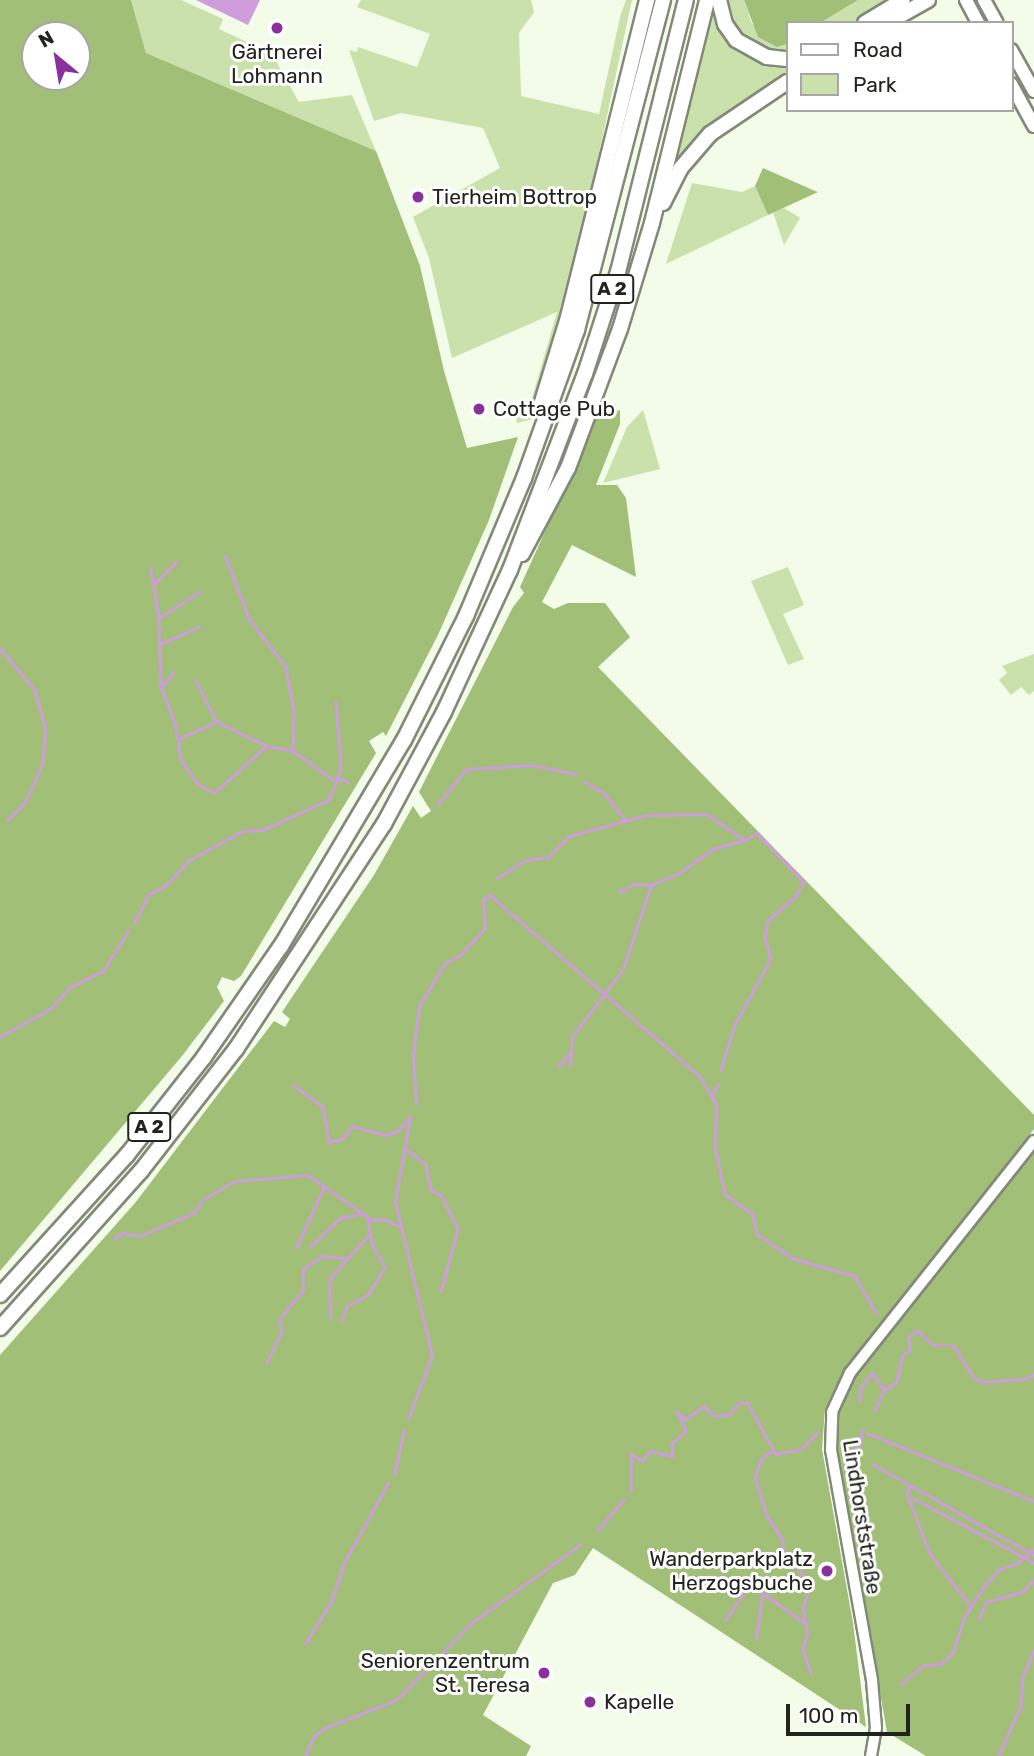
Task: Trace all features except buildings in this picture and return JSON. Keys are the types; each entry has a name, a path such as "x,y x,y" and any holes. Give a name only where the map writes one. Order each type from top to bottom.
{"highway":[{"path":"626,74 640,0"},
{"path":"524,478 523,455 568,317 626,74 647,0"},
{"name":"A 2","path":"0,1295 127,1154 204,1057 281,946 404,740 466,616 524,478 578,330 663,0"},
{"name":"A 2","path":"0,1328 141,1171 283,983 384,824 444,712 510,570 565,431 618,272 687,0"},
{"path":"510,570 530,545 594,403 652,223 707,0"},
{"path":"719,0 725,24 736,40 767,57 786,59"},
{"path":"868,21 903,0"},
{"path":"891,21 928,0"},
{"path":"652,223 699,145 731,118 786,83"}],"main road":[{"path":"966,0 977,21"},
{"path":"984,0 996,21"},
{"path":"1013,54 1034,91"},
{"path":"1013,88 1034,126"}],"street":[{"name":"Lindhorststraße","path":"871,1756 876,1728 872,1680 831,1450 832,1412 850,1373 1034,1141"}],"green space":[{"path":"0,0 131,0 146,53 376,151 420,266 444,371 467,448 518,437 489,520 438,635 386,736 383,732 369,741 376,753 241,976 234,981 222,977 217,987 224,1001 182,1056 0,1271"},
{"path":"131,0 181,0 223,19 219,29 280,58 277,63 299,102 352,95 376,151 146,53"},
{"path":"361,0 531,0 534,12 519,33 521,96 599,114 620,17 626,0 632,0 574,269 533,419 517,423 516,419 528,412 557,312 452,358 429,258 413,217 500,168 483,128 401,113 374,121 349,50 357,52 358,47 417,67 430,34 357,7"},
{"path":"711,0 721,25 786,62 786,79 740,106 670,179"},
{"path":"723,0 744,0 752,24 777,47 786,44 786,55 766,53 735,32"},
{"path":"744,0 858,0 823,21 786,21 786,44 777,47 758,37"},
{"path":"858,0 894,0 859,21 823,21"},
{"path":"763,168 818,192 768,215 755,186"},
{"path":"692,183 742,192 755,186 768,215 666,264"},
{"path":"784,208 800,218 784,245 773,212"},
{"path":"620,410 620,424 596,485 617,485 626,498 636,577 572,545 542,602 554,609 568,603 605,603 630,637 598,667 1034,1115 1034,1129 845,1368 825,1409 822,1449 853,1623 866,1727 593,1548 575,1575 553,1583 483,1715 531,1746 526,1756 0,1756 0,1355 135,1203 274,1021 285,1027 290,1019 282,1012 374,875 413,806 421,818 431,811 419,792 513,607 524,593 520,587 596,418"},
{"path":"643,410 660,469 603,483 627,427"},
{"path":"788,567 804,605 783,614 804,659 788,665 751,581"},
{"path":"1034,654 1034,691 1029,695 1021,687 1011,695 999,680 1007,673 1002,666"},
{"path":"1034,1153 1034,1756 926,1756 887,1732 837,1449 836,1412 853,1376"}],"shaded area":[{"path":"196,0 260,0 248,25"}],"waterway":[{"path":"225,555 250,620 286,667 294,711 293,750"},
{"path":"154,584 176,562"},
{"path":"151,568 159,618 161,687 175,722 181,760 198,784 214,793 266,746 293,751 335,781"},
{"path":"159,618 199,592"},
{"path":"160,644 199,627"},
{"path":"0,648 35,690 46,730 42,766 25,803 8,820"},
{"path":"161,687 174,672"},
{"path":"196,680 217,722 265,745"},
{"path":"336,702 341,763 338,778"},
{"path":"178,739 214,723"},
{"path":"437,805 466,769 533,765 575,774"},
{"path":"134,923 149,894 165,886 189,860 243,831 263,830 328,800 338,778 348,782"},
{"path":"584,781 604,793 626,820"},
{"path":"497,878 526,860 548,857 569,836 647,815 707,814 745,840 757,833 804,882 796,896 768,921 765,938 771,959 735,1025 721,1070"},
{"path":"558,1066 571,1052 572,1037 623,969 651,885 679,873 713,849 744,840"},
{"path":"619,892 634,884 651,885"},
{"path":"416,1104 413,1055 419,1006 445,963 459,956 485,928 483,900 490,895 700,1076 717,1106 715,1146 725,1194 753,1214 757,1234 792,1258 855,1276 876,1313"},
{"path":"0,1037 51,1008 70,987 103,971 128,931"},
{"path":"569,1066 571,1055"},
{"path":"712,1096 718,1084"},
{"path":"293,1085 323,1107 329,1142 342,1139 353,1126 385,1135 398,1131 409,1118"},
{"path":"408,1419 432,1356 395,1202 410,1117"},
{"path":"407,1150 426,1164 431,1190 441,1195 458,1229 441,1292"},
{"path":"114,1239 122,1233 140,1236 194,1213 202,1200 235,1181 308,1175 372,1220 383,1219 401,1227"},
{"path":"296,1248 324,1187"},
{"path":"310,1247 340,1218 361,1214"},
{"path":"341,1321 347,1306 368,1295 385,1267 372,1245 367,1216"},
{"path":"330,1318 329,1279 368,1236"},
{"path":"266,1363 281,1333 280,1318 303,1291 303,1269 322,1256 345,1258"},
{"path":"874,1410 884,1391 897,1381 902,1355 910,1350 908,1338 917,1330 933,1345 953,1345 973,1376 982,1382 1025,1379 1034,1374"},
{"path":"859,1401 861,1387 872,1373 884,1389"},
{"path":"631,1491 631,1454 642,1461 650,1451 672,1456 672,1443 686,1431 677,1412 686,1419 704,1406 714,1416 730,1414 739,1403 747,1402 776,1454 801,1449 817,1433"},
{"path":"852,1451 860,1444 862,1430"},
{"path":"394,1475 404,1431"},
{"path":"867,1433 1034,1501"},
{"path":"772,1452 762,1458 755,1477 767,1516 783,1540 783,1550 811,1584 803,1608 808,1633 803,1649 811,1673"},
{"path":"873,1464 1034,1555"},
{"path":"305,1644 331,1602 344,1563 388,1483"},
{"path":"910,1487 907,1493 930,1554 971,1606"},
{"path":"913,1498 1029,1560"},
{"path":"597,1531 624,1499"},
{"path":"305,1756 314,1736 325,1728 396,1700 474,1621 581,1544"},
{"path":"901,1684 924,1665 941,1664 953,1652 964,1618 982,1589 998,1570 1018,1563 1034,1548"},
{"path":"979,1619 986,1602 1022,1592 1034,1580"},
{"path":"725,1620 750,1584 806,1624"},
{"path":"756,1639 762,1594"},
{"path":"998,1756 1021,1705 1022,1678 1034,1650"}],"place":[{"name":"Gärtnerei Lohmann","path":"277,28"},
{"name":"Tierheim Bottrop","path":"418,197"},
{"name":"Cottage Pub","path":"479,409"},
{"name":"Wanderparkplatz Herzogsbuche","path":"827,1571"},
{"name":"Seniorenzentrum St. Teresa","path":"544,1673"},
{"name":"Kapelle","path":"590,1702"}]}
